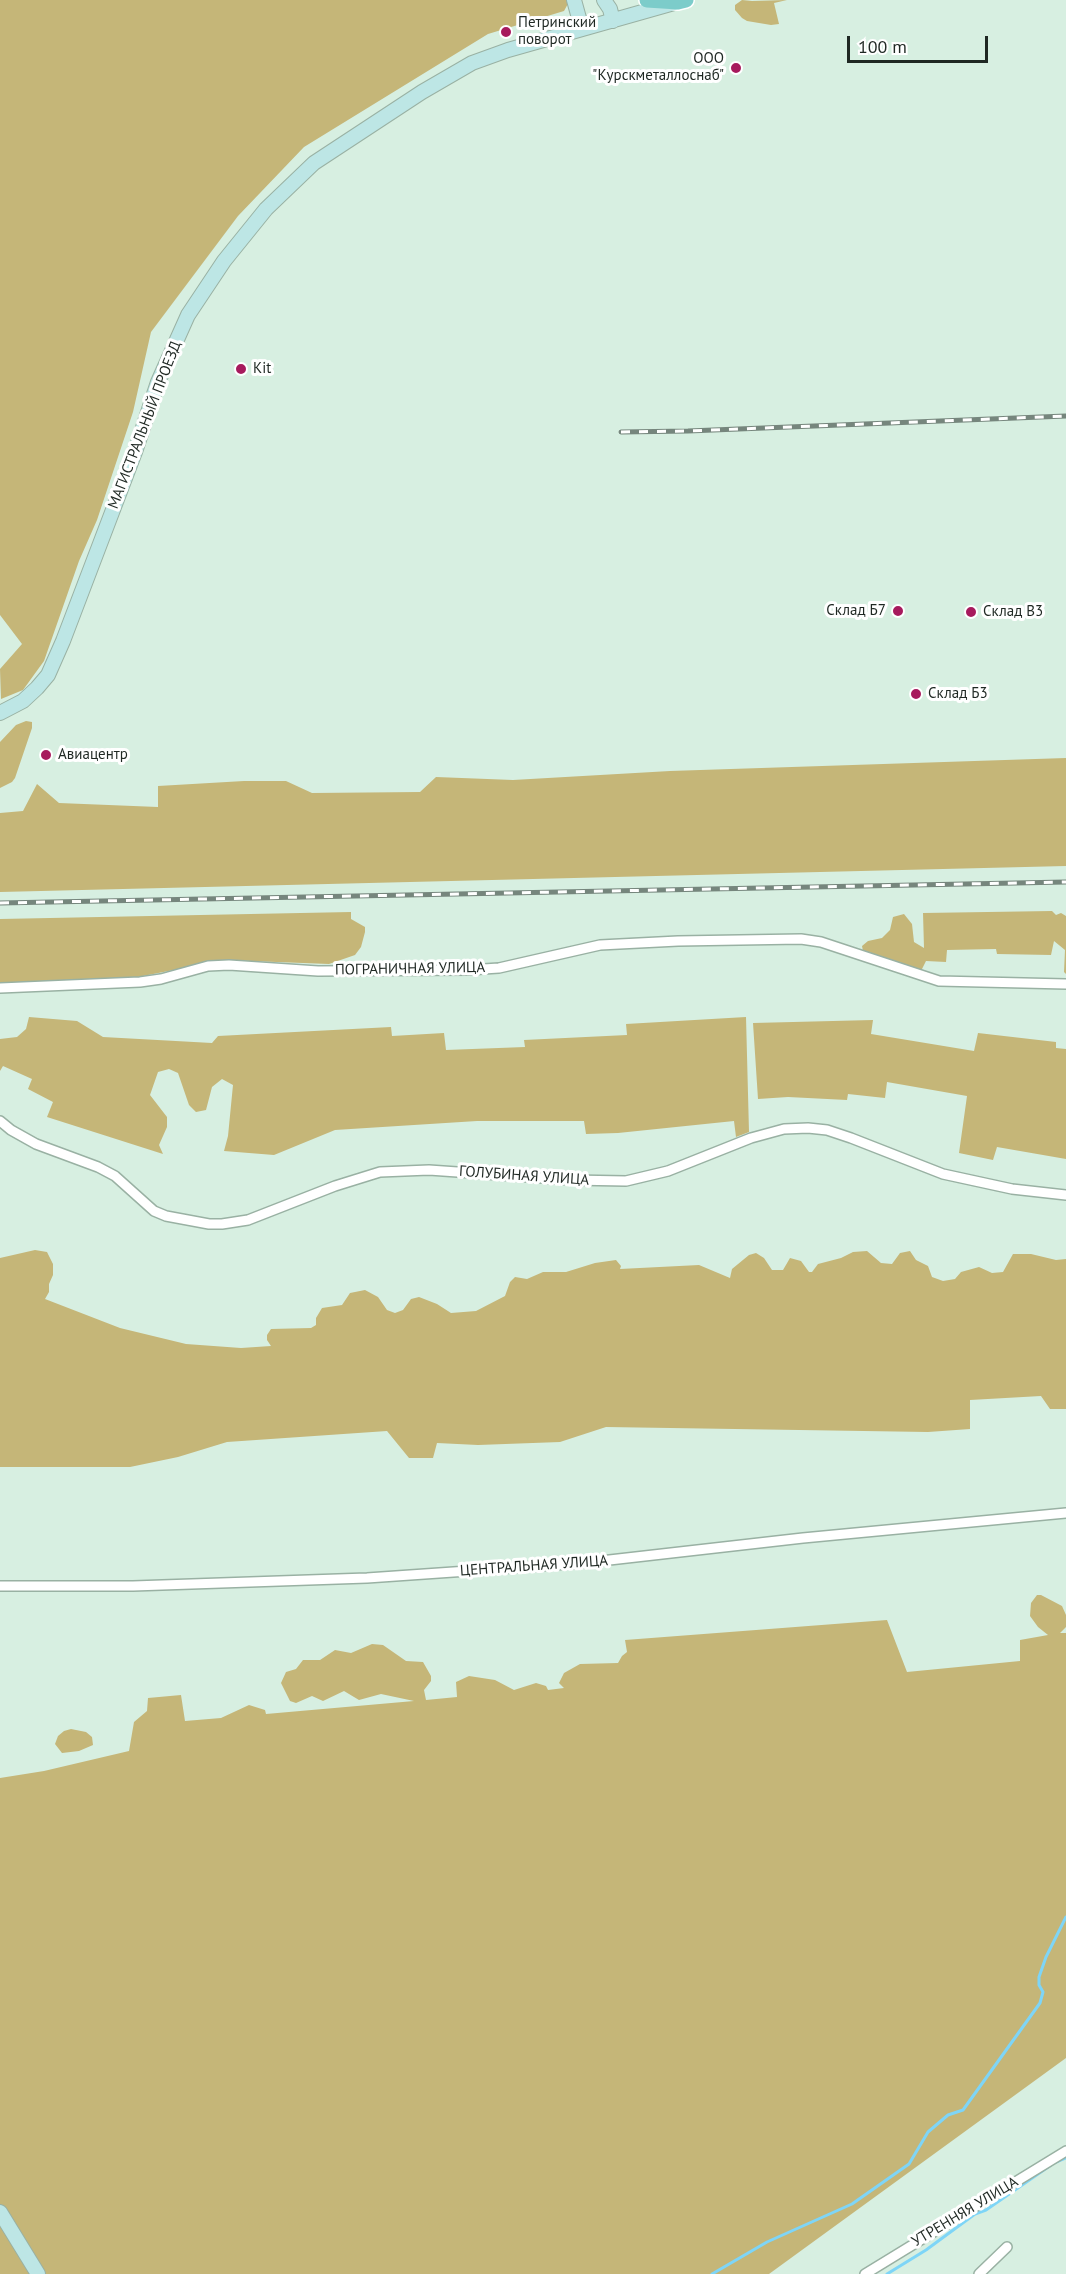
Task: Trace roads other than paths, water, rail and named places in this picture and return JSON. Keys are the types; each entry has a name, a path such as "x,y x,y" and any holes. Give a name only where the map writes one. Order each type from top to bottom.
{"main road":[{"path":"574,0 582,30"},
{"path":"604,0 610,9 613,21"},
{"path":"647,0 682,1"},
{"name":"МАГИСТРАЛЬНЫЙ ПРОЕЗД","path":"0,713 23,701 38,688 48,675 135,452 158,382 188,315 224,261 266,209 314,163 422,92 487,56 682,1"},
{"path":"0,2212 38,2274"}],"street":[{"name":"ПОГРАНИЧНАЯ УЛИЦА","path":"0,987 140,982 161,979 208,966 229,964 318,971 468,970 499,968 600,945 801,939 830,944 939,981 1066,984"},
{"name":"ГОЛУБИНАЯ УЛИЦА","path":"0,1121 36,1144 99,1167 115,1176 154,1211 166,1216 209,1224 248,1220 335,1186 380,1172 429,1170 626,1182 668,1171 751,1138 784,1129 808,1128 827,1130 851,1138 943,1174 1012,1189 1066,1195"},
{"name":"ЦЕНТРАЛЬНАЯ УЛИЦА","path":"0,1586 133,1586 367,1578 583,1563 814,1537 1066,1513"},
{"name":"УТРЕННЯЯ УЛИЦА","path":"865,2274 1066,2151"},
{"path":"979,2274 1007,2247"}],"waterway":[{"path":"712,2274 767,2242 852,2204 909,2164 928,2132 948,2115 963,2110 1040,2003 1043,1992 1039,1985 1039,1977 1046,1957 1066,1917"},
{"path":"1056,2162 1066,2158"},
{"path":"887,2274 1051,2165"}],"railway":[{"path":"621,432 1066,416"},
{"path":"0,903 1066,882"}],"place":[{"name":"Петринский поворот","path":"506,32"},
{"name":"ООО \"Курскметаллоснаб\"","path":"736,68"},
{"name":"Kit","path":"241,369"},
{"name":"Склад Б7","path":"898,611"},
{"name":"Склад В3","path":"971,612"},
{"name":"Склад Б3","path":"916,694"},
{"name":"Авиацентр","path":"46,755"}]}
